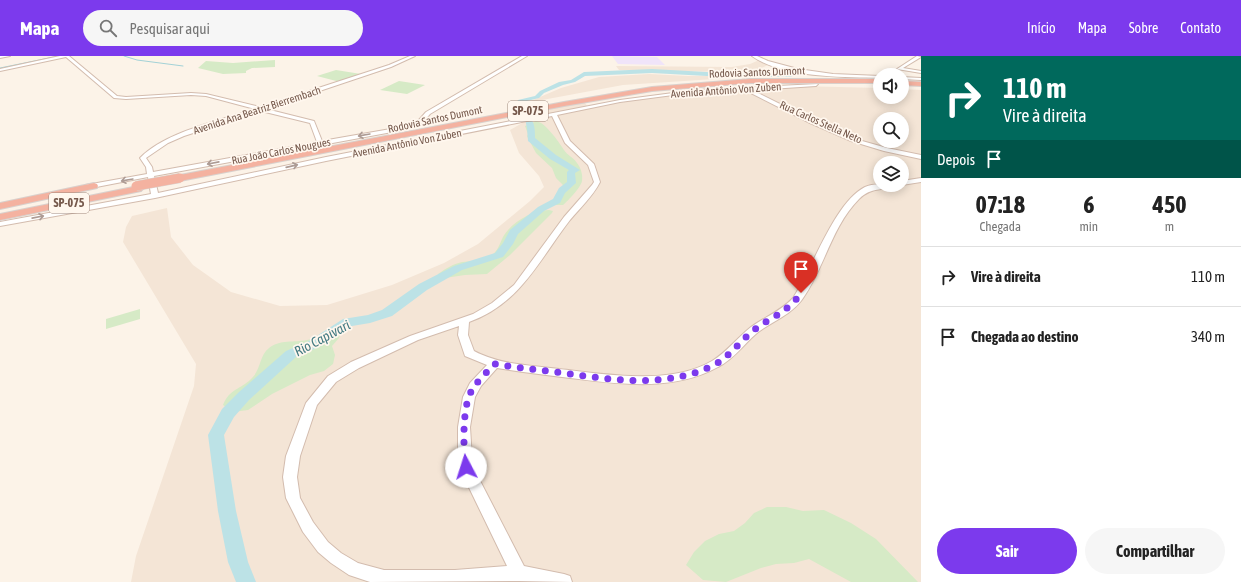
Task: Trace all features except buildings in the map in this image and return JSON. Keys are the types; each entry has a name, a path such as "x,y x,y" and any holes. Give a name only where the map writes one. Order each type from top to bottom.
{"highway":[{"path":"802,71 822,74 828,77"},
{"path":"777,81 853,76"},
{"name":"Rodovia Santos Dumont","path":"0,213 564,104 652,89 725,83 777,81 873,82"},
{"name":"Rodovia Santos Dumont","path":"180,179 360,147 517,115 663,90 744,83 804,82 817,84 873,82"},
{"path":"909,83 921,84"},
{"path":"403,128 564,104"},
{"path":"326,159 517,115"},
{"path":"0,205 94,186"},
{"name":"Rodovia Santos Dumont","path":"0,217 137,187"}],"street":[{"path":"0,58 6,56"},
{"path":"0,68 54,56"},
{"path":"0,68 67,56 112,94 122,98 197,94 312,122 320,143"},
{"name":"Avenida Ana Beatriz Bierrembach","path":"155,196 149,167 143,158 174,138 376,72 415,56"},
{"name":"Rua João Carlos Nougues","path":"94,186 403,128 420,122 434,109 525,56"},
{"path":"910,56 920,57"},
{"path":"756,57 772,64 802,71 873,77"},
{"path":"920,57 899,69 921,72"},
{"path":"909,78 921,78"},
{"name":"Avenida Antônio Von Zuben","path":"0,224 155,196 326,159 664,94 746,87 817,84"},
{"path":"746,87 825,128 852,139 887,150 921,156"},
{"name":"Avenida Ana Beatriz Bierrembach","path":"169,193 155,165 150,160 150,156 153,153 172,141 198,134 262,110"},
{"path":"554,114 567,142 591,164 597,182 567,219 517,287 488,310 414,338 355,365 339,374 324,387 307,414 293,456 290,477 293,498 308,527 323,547 355,570 384,578 413,576 455,578 519,573 564,582"},
{"path":"909,182 921,180"},
{"path":"464,320 463,335 469,353 474,357 495,364 613,380 638,381 658,381 680,377 711,367 736,348 753,331 788,309 795,302 845,210 856,197 867,189 873,188"},
{"path":"495,364 477,383 468,398 464,452 466,467 519,573"}],"shaded area":[{"path":"612,56 657,57 665,65 618,64"},
{"path":"757,61 768,65 759,69 727,72 619,70 616,66 732,67 750,64"},
{"path":"649,74 728,76 730,78 623,85 526,103 561,88 599,77"},
{"path":"797,86 873,88 873,104 909,104 909,89 921,90 921,582 131,582 136,556 194,386 196,364 123,242 126,227 132,216 167,208 171,237 193,265 231,292 280,306 327,305 392,285 444,263 478,244 530,201 544,187 539,176 519,153 510,130 547,109 584,102 589,108 671,94"}],"green space":[{"path":"275,60 275,67 252,68 246,71 246,73 223,74 198,68 206,61 233,63"},
{"path":"336,70 361,74 340,82 317,76"},
{"path":"399,81 425,85 407,94 380,90"},
{"path":"536,121 540,122 552,133 565,152 576,161 580,167 582,179 581,184 563,205 554,205 551,202 560,192 563,185 556,178 552,168 536,153 527,136 528,134 525,126"},
{"path":"549,210 553,211 552,213 510,255 487,274 445,278 438,274 449,267 462,262 489,257 496,251 507,231 517,222 536,212"},
{"path":"140,309 140,319 106,329 106,319"},
{"path":"339,328 341,331 339,338 332,346 335,355 333,364 324,371 310,375 272,394 248,410 233,412 223,405 232,392 247,383 254,375 263,355 273,345 282,342 302,341 316,338"},
{"path":"767,507 786,507 803,511 824,510 851,523 876,539 918,582 851,582 809,559 761,568 726,582 703,580 686,565 694,552 705,541 719,534 734,531 745,523 754,513"}],"waterway":[{"path":"0,68 59,56"},
{"path":"124,56 137,60 183,66"},
{"path":"519,103 520,101 537,97 542,92 561,83 573,81 584,74 652,71 725,75 791,75"},
{"name":"Rio Capivari","path":"246,582 238,562 227,511 216,435 228,413 244,396 291,354 314,344 348,322 370,319 387,313 423,287 458,268 499,255 508,244 514,232 541,209 557,201 562,190 572,183 571,172 576,170 553,157 531,139 531,128 528,119"}],"route":[{"path":"466,467 464,452 468,398 471,390 495,364 613,380 658,381 680,377 711,367 724,358 762,324 788,309 801,293"}]}
